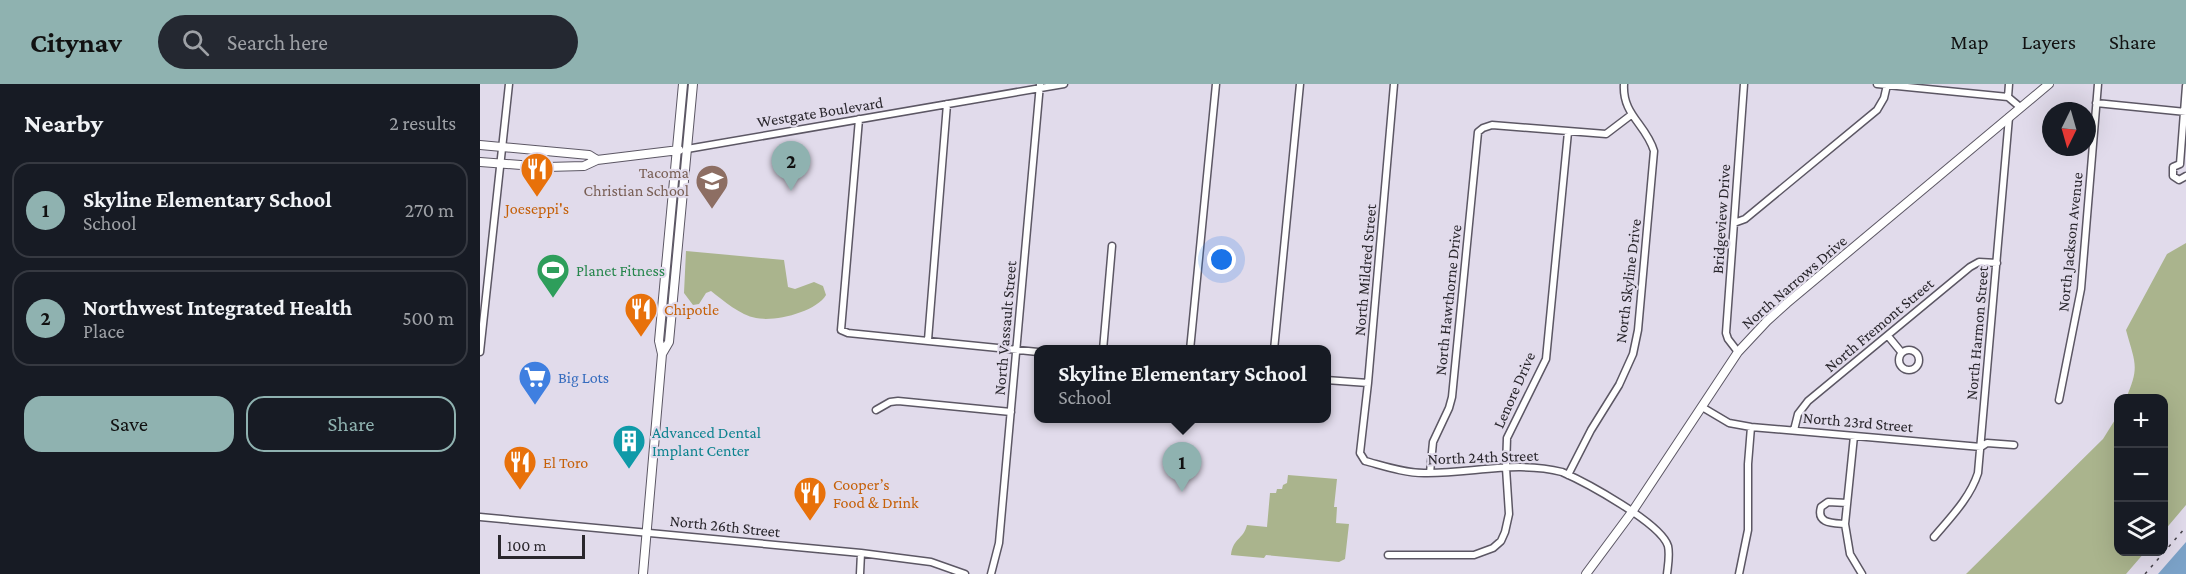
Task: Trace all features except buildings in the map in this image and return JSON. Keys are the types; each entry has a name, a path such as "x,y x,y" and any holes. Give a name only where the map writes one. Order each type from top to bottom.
{"main road":[{"path":"643,574 662,354 659,341 683,84"},
{"path":"662,354 669,342 693,84"},
{"name":"North Narrows Drive","path":"1586,574 1632,512 1738,352 1767,321 2049,84"},
{"path":"480,145 589,155 597,159"},
{"path":"480,162 547,167 584,166 597,159 687,149"}],"street":[{"path":"480,352 482,306 509,84"},
{"name":"Westgate Boulevard","path":"687,149 1040,86 1064,84"},
{"path":"1190,345 1216,84"},
{"path":"1274,345 1300,84"},
{"name":"North Mildred Street","path":"1362,457 1360,453 1394,84"},
{"name":"North Skyline Drive","path":"1568,474 1591,430 1628,369 1638,330 1654,158 1648,136 1631,115 1623,98 1624,84"},
{"name":"Bridgeview Drive","path":"1738,352 1726,333 1744,84"},
{"path":"1877,84 1921,86 2008,97 2020,107"},
{"path":"2008,97 2009,84"},
{"name":"North Jackson Avenue","path":"2096,103 2098,84"},
{"path":"1734,223 1745,219 1877,110 1884,98 1887,85"},
{"name":"North Vassault Street","path":"991,574 999,543 1040,86"},
{"path":"2186,86 2183,166 2173,167 2173,176 2179,180 2186,176"},
{"path":"2096,103 2185,112"},
{"path":"928,340 947,104"},
{"path":"1568,132 1606,135 1631,115"},
{"name":"North Harmon Street","path":"1934,537 1961,505 1974,485 1979,467 2009,117"},
{"path":"859,119 841,330 848,333 1034,352"},
{"name":"North Hawthorne Drive","path":"1430,473 1433,442 1452,397 1477,137 1483,128 1492,125 1568,132"},
{"name":"Lenore Drive","path":"1388,555 1474,555 1493,548 1501,541 1509,520 1507,438 1546,359 1568,132"},
{"name":"North Jackson Avenue","path":"2059,400 2081,289 2092,156"},
{"path":"1103,345 1112,246"},
{"name":"North Fremont Street","path":"1794,430 1801,409 1975,264 1989,261 1997,263"},
{"path":"1888,336 1902,353"},
{"path":"1331,380 1368,383"},
{"path":"876,410 890,402 898,401 1011,412"},
{"name":"North 23rd Street","path":"1702,407 1729,423 1751,427 1981,447 1987,443 2014,445"},
{"path":"1739,574 1749,518 1748,464 1751,427"},
{"path":"1854,436 1845,524 1850,554 1862,574"},
{"name":"North 24th Street","path":"1362,457 1365,461 1414,473 1518,466 1550,468 1568,474 1632,512"},
{"path":"1845,524 1826,522 1819,513 1822,505 1828,502 1847,503"},
{"path":"1632,512 1655,530 1667,545 1667,574"},
{"name":"North 26th Street","path":"480,517 914,559 965,574"},
{"path":"860,574 861,553"}],"green space":[{"path":"2186,243 2186,505 2168,526 2168,394 2127,394 2135,365 2126,330 2167,254"},
{"path":"686,251 784,260 788,287 795,289 814,282 823,286 826,295 821,301 804,311 784,317 764,319 744,314 711,291 706,293 699,304 693,305 684,293"},
{"path":"2114,421 2114,556 2142,556 2126,574 1966,574 2103,439"},
{"path":"1288,475 1337,479 1334,507 1337,507 1336,523 1349,524 1345,559 1339,562 1266,555 1264,558 1231,555 1234,545 1247,525 1267,527 1270,493 1276,493 1277,489 1282,489 1287,483"}],"water":[{"path":"2186,542 2186,574 2158,574"}],"railway":[{"path":"2145,574 2186,527"}],"place":[{"name":"Northwest Integrated Health","path":"791,191"},
{"name":"Joeseppi's","path":"537,198"},
{"name":"Tacoma Christian School","path":"712,210"},
{"name":"Planet Fitness","path":"553,299"},
{"name":"Chipotle","path":"641,338"},
{"name":"Big Lots","path":"535,406"},
{"name":"Advanced Dental Implant Center","path":"629,470"},
{"name":"El Toro","path":"520,491"},
{"name":"Skyline Elementary School","path":"1182,492"},
{"name":"Cooper’s Food & Drink","path":"810,522"}]}
